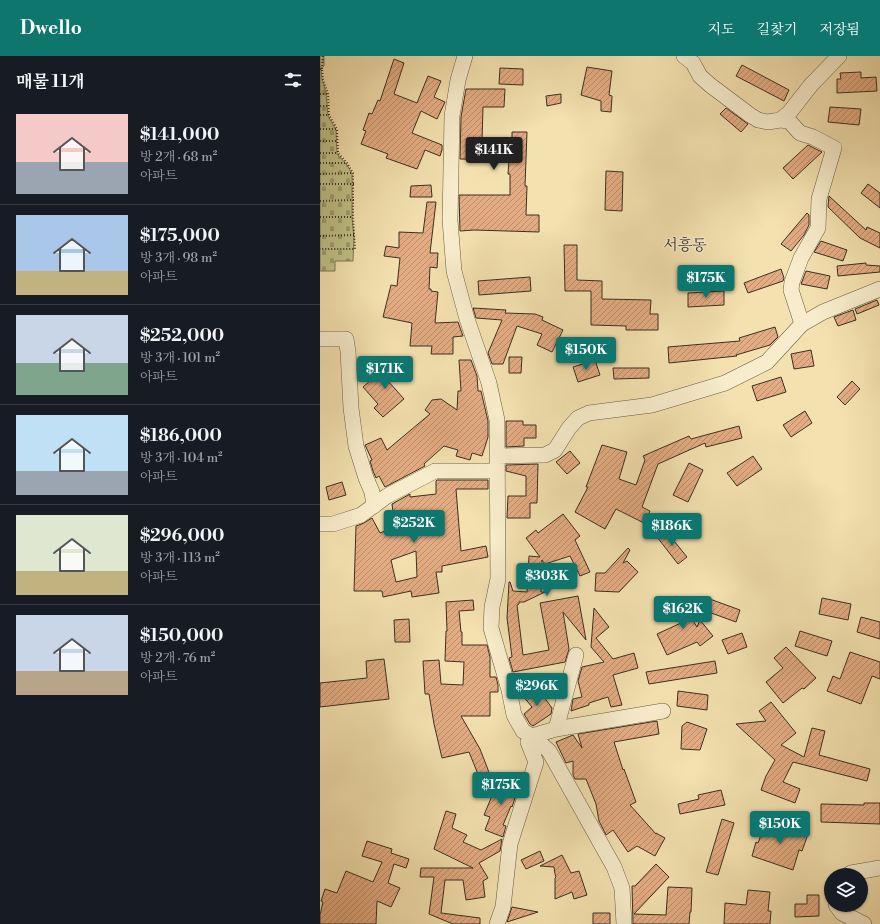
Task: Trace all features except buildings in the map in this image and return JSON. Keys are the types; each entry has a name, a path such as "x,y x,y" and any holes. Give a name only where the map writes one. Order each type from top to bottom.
{"street":[{"path":"466,56 458,80 452,116 450,220 454,271 467,320 489,383 497,420 496,471 498,579 492,607 491,628 509,690 514,715 523,731 532,736 549,751 614,867 622,888 624,924"},
{"path":"685,56 693,62 700,76 710,85 758,120 768,122 780,120 789,121 800,133 813,137 834,148 819,199 818,228 801,258 792,282 791,290 802,324"},
{"path":"780,120 789,113 839,56"},
{"path":"497,456 545,455 555,450 569,428 578,418 589,413 652,405 725,383 767,362 802,324 823,312 880,289"},
{"path":"320,339 346,339 351,408 356,446 372,492 374,506"},
{"path":"320,524 333,524 361,515 387,496 435,471 496,471"},
{"path":"556,729 576,655"},
{"path":"497,924 502,908 510,844 536,762 528,742 532,736 556,729 663,711"},
{"path":"868,870 880,868"},
{"path":"841,912 864,924"}],"path":[{"path":"320,249 355,249 353,173 347,162 338,153 337,129 329,115 328,94 321,69 323,56"},
{"path":"320,94 328,94"},
{"path":"320,106 328,106"},
{"path":"320,115 329,115"},
{"path":"320,129 337,129"},
{"path":"320,141 338,141"},
{"path":"320,153 338,153"},
{"path":"320,163 347,162"},
{"path":"320,174 353,173"},
{"path":"320,184 354,184"},
{"path":"320,201 354,200"},
{"path":"320,217 353,217"},
{"path":"320,236 355,235"}],"green space":[{"path":"320,56 324,56 324,66 321,68 322,79 326,93 328,116 336,130 337,154 347,165 352,174 352,218 354,237 353,261 335,261 335,271 320,271"}],"district":[{"name":"서흥동","path":"685,245"}]}
